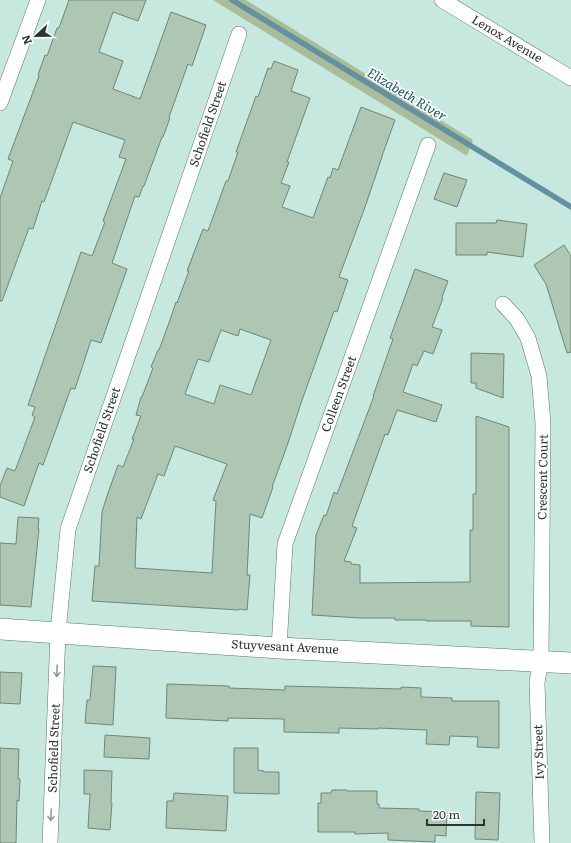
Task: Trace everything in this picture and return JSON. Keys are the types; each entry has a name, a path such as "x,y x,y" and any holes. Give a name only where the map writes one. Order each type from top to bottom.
{"main road":[{"name":"Stuyvesant Avenue","path":"0,628 279,648 571,663"}],"street":[{"path":"0,103 38,0"},
{"name":"Lenox Avenue","path":"449,2 571,78"},
{"name":"Schofield Street","path":"50,843 58,632 68,529 239,34"},
{"name":"Colleen Street","path":"279,648 285,544 428,146"},
{"name":"Crescent Court","path":"502,304 517,319 528,338 539,376 543,423 541,661"},
{"name":"Ivy Street","path":"541,661 537,682 542,843"}],"green space":[{"path":"213,0 246,0 473,140 467,156"}],"building":[{"path":"69,0 146,0 138,21 113,12 99,52 123,61 113,89 140,99 171,12 206,25 192,66 188,64 169,117 170,118 144,186 139,197 135,196 112,263 127,269 101,343 91,340 75,389 71,388 43,465 39,463 24,506 0,497 0,486 7,468 15,471 35,417 32,415 35,407 28,405 81,252 92,256 126,159 119,157 125,140 73,122 44,202 42,201 33,229 29,228 2,301 0,301 0,198 13,161 8,159 39,76 38,75 45,55 47,56"},
{"path":"274,61 298,70 291,91 310,98 281,183 290,186 282,207 313,218 328,177 330,178 333,168 338,170 361,107 395,120 339,277 348,280 337,312 334,311 262,518 250,514 247,575 250,575 247,610 92,601 95,566 99,566 102,512 107,496 118,465 123,467 134,439 132,439 141,416 136,415 141,397 153,368 151,367 189,271 187,271 198,242 203,229 208,231 226,181 228,181 238,152 236,152 256,96 258,97 268,68 271,69","holes":["240,329 271,340 251,395 220,385 214,404 185,394 198,359 209,362 221,330 238,336","175,446 227,464 213,500 216,501 212,573 135,568 137,517 141,519 158,474 164,476"]},
{"path":"444,173 467,180 457,207 434,199"},
{"path":"497,220 527,224 523,257 487,252 487,255 456,255 456,223 496,223"},
{"path":"564,245 571,256 571,352 567,353 546,284 534,265"},
{"path":"415,269 448,281 432,327 442,330 433,354 424,351 417,366 413,364 403,392 442,405 436,422 397,410 388,435 385,434 352,526 357,528 344,561 351,562 351,564 360,565 360,583 470,582 470,530 473,530 473,494 476,494 476,416 509,427 509,627 471,626 471,621 395,620 395,618 360,618 312,615 316,535 324,515 326,516 334,492 337,494 374,396 393,339 390,338"},
{"path":"471,353 504,354 503,398 476,388 476,383 471,383"},
{"path":"18,517 39,518 31,607 0,605 0,543 16,544"},
{"path":"93,666 116,667 113,725 85,723 87,700 90,700"},
{"path":"0,672 22,673 20,704 0,703"},
{"path":"167,684 285,690 285,686 401,689 401,687 421,688 421,697 452,698 452,701 499,701 499,748 477,747 478,737 450,736 449,745 426,744 427,730 339,728 339,733 284,732 284,719 228,718 228,721 166,718"},
{"path":"105,735 150,738 149,759 104,757"},
{"path":"0,748 19,749 18,779 20,779 19,801 17,800 16,843 0,843"},
{"path":"234,748 258,748 258,770 264,772 279,772 279,794 234,793"},
{"path":"84,770 112,771 110,830 88,828 90,794 84,794"},
{"path":"332,790 377,791 377,804 379,804 379,808 419,809 419,811 447,812 446,836 435,835 435,842 388,840 388,833 355,834 355,832 318,832 318,803 321,803 321,793 331,793"},
{"path":"476,792 500,793 498,840 475,839"},
{"path":"174,793 228,796 226,831 166,828 167,801 173,801"}],"waterway":[{"name":"Elizabeth River","path":"232,0 571,207"}]}
